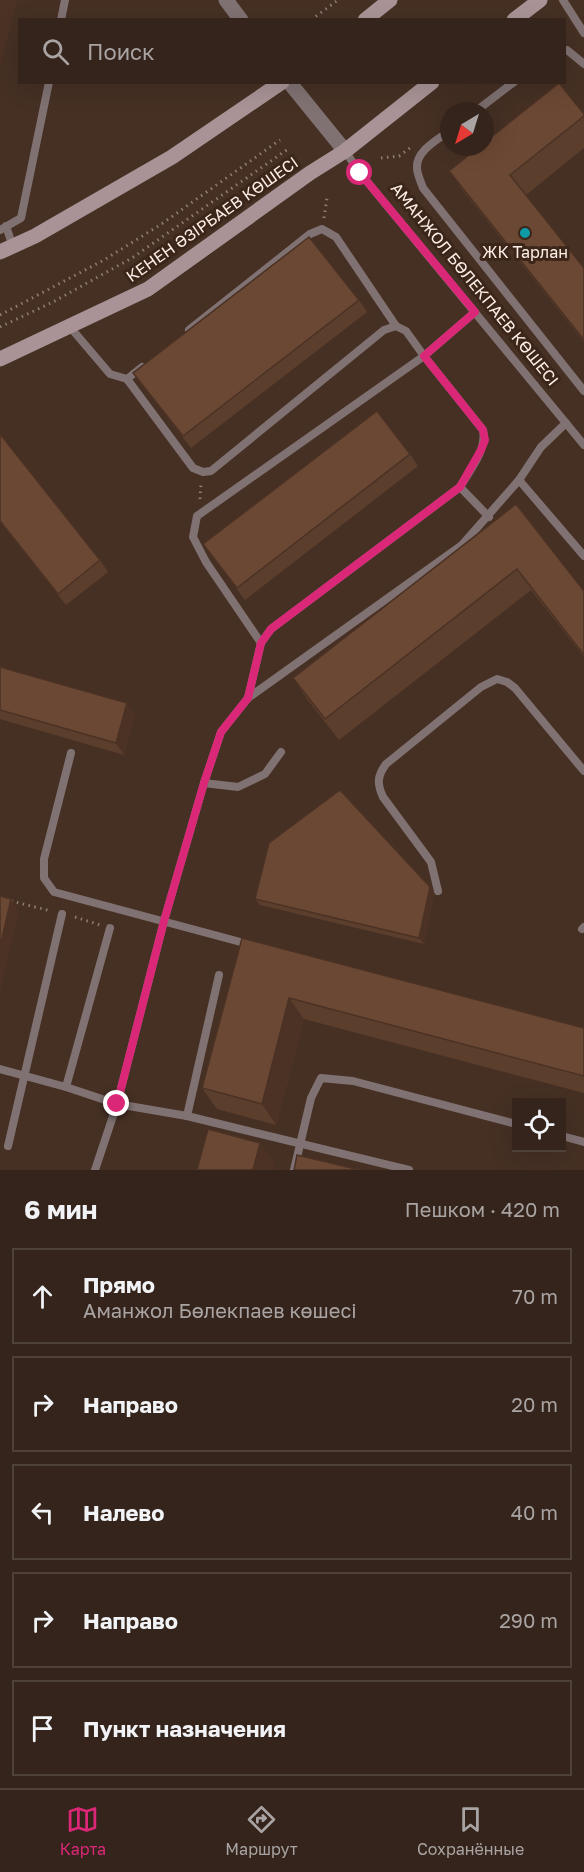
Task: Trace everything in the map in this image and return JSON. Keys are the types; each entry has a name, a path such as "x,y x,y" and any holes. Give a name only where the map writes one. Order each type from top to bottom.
{"street":[{"path":"226,0 240,18"},
{"path":"368,18 390,0"},
{"path":"517,18 540,0"},
{"path":"7,249 172,157 279,84"},
{"name":"АМАНЖОЛ БӨЛЕКПАЕВ КӨШЕСІ","path":"291,84 345,151"},
{"name":"КЕНЕН ӘЗІРБАЕВ КӨШЕСІ","path":"0,359 148,289 310,173 345,151 429,84"}],"lane":[{"path":"61,18 65,0"},
{"path":"563,0 584,33"},
{"path":"566,50 577,56 584,64"},
{"path":"7,249 3,228 21,218 48,84"},
{"path":"488,102 511,84"},
{"path":"440,138 423,151 419,159 417,168 423,188 584,391"},
{"name":"АМАНЖОЛ БӨЛЕКПАЕВ КӨШЕСІ","path":"345,151 360,173 583,443"},
{"path":"182,336 310,234 322,229 336,237 396,326 406,331 483,430 485,440 460,487 271,629 261,643 248,698"},
{"path":"261,643 206,562 193,537 197,516 424,356 475,312"},
{"path":"70,327 110,374 127,379 193,468 203,472 211,471 384,330 396,326"},
{"path":"127,379 145,364"},
{"path":"95,1170 117,1104 164,921 221,732 248,698 462,545 489,517 519,480 541,447 566,423"},
{"path":"519,480 584,556"},
{"path":"460,487 489,517"},
{"path":"438,891 431,862 383,798 378,779 386,764 481,687 497,679 515,688 584,771"},
{"path":"204,783 238,787 265,774 281,752"},
{"path":"71,753 44,859 44,878 54,892 254,946"},
{"path":"8,1146 62,914"},
{"path":"66,1087 110,928"},
{"path":"187,1116 219,975"},
{"path":"0,1069 117,1104 187,1116 410,1170"},
{"path":"294,1170 311,1098 321,1078 353,1081 512,1123"},
{"path":"566,1137 584,1142"}],"path":[{"path":"314,18 338,0"},
{"path":"0,315 86,270 160,225 280,140"},
{"path":"0,327 53,302 132,258 288,149"},
{"path":"322,229 327,198"},
{"path":"197,516 203,472"},
{"path":"10,901 110,928"}],"building":[{"name":"ЖК Тарлан","path":"558,84 584,114 510,175 584,268 584,340 449,171 468,156 494,156 494,135"},
{"path":"309,237 359,300 183,436 133,373"},
{"path":"377,411 410,454 237,588 203,544"},
{"path":"0,434 100,560 58,594 0,521"},
{"path":"516,504 584,591 584,655 517,569 325,719 293,678"},
{"path":"0,667 127,703 116,743 0,710"},
{"path":"340,790 430,887 419,938 255,899 269,843"},
{"path":"0,896 11,899 0,947"},
{"path":"242,938 584,1028 584,1076 289,998 262,1104 202,1088"},
{"path":"208,1129 260,1143 253,1170 197,1170"},
{"path":"297,1155 360,1170 294,1170"}],"place":[{"name":"ЖК Тарлан","path":"525,233"}],"route":[{"path":"117,1104 164,921 204,783 221,732 248,698 261,643 271,629 460,487 485,440 483,430 424,356 475,312 360,173"}]}
